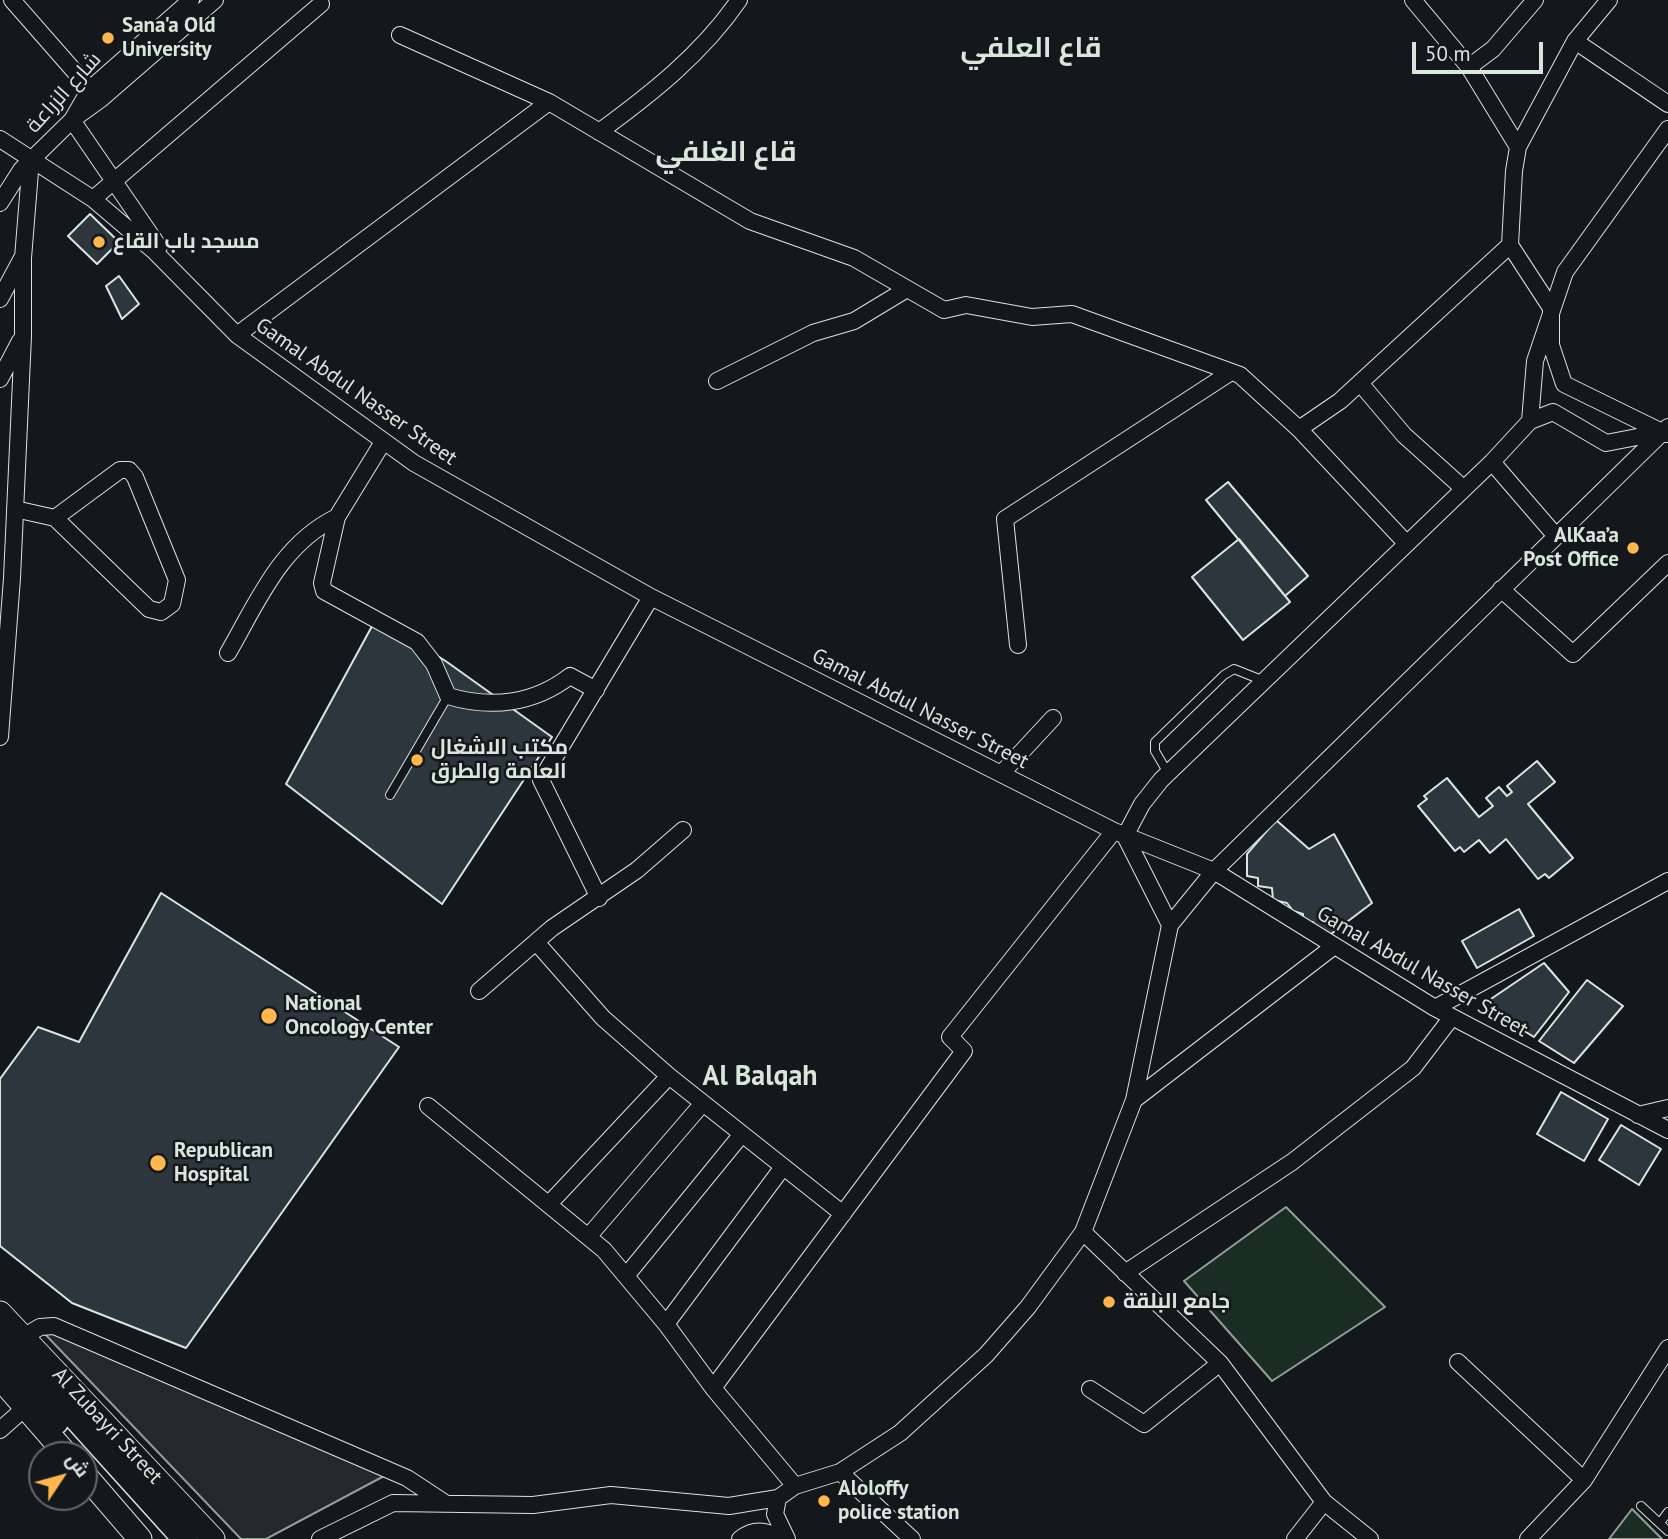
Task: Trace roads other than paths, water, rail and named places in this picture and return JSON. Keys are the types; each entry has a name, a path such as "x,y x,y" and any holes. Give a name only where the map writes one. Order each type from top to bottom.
{"main road":[{"name":"Al Zubayri Street","path":"0,1312 31,1403 57,1441"},
{"name":"Al Zubayri Street","path":"9,1344 185,1539"},
{"name":"Al Zubayri Street","path":"9,1344 213,1539"},
{"name":"Al Zubayri Street","path":"0,1378 31,1403 163,1539"},
{"path":"98,1492 132,1536"}],"street":[{"path":"12,0 90,89"},
{"name":"شارع الزراعة","path":"0,203 31,159 72,120 90,89 191,0"},
{"path":"72,120 101,99 215,0"},
{"path":"599,132 661,86 722,25 739,0"},
{"path":"1413,0 1469,67 1518,147"},
{"path":"1469,67 1493,49 1535,0"},
{"path":"1609,0 1575,41 1518,147 1510,245 1551,308 1552,345 1564,384 1666,431"},
{"path":"93,199 321,4"},
{"path":"400,35 549,102 750,221 854,258 944,310 966,304 1032,317 1072,314 1240,375 1299,429 1407,544"},
{"path":"1575,41 1668,104"},
{"path":"236,335 549,102"},
{"name":"Gamal Abdul Nasser Street","path":"72,120 182,280"},
{"path":"1530,421 1535,360 1565,272 1662,148 1668,129"},
{"name":"Gamal Abdul Nasser Street","path":"0,139 93,199 144,242 236,335 383,442 652,597 1120,833 1214,871 1436,1009 1668,1130"},
{"path":"0,737 15,509 23,336 23,258 31,159"},
{"path":"1299,429 1360,383 1510,245"},
{"path":"0,299 23,258"},
{"path":"717,381 813,333 855,321 907,289"},
{"path":"0,379 23,336"},
{"path":"1018,645 1005,519 1231,372"},
{"path":"1360,383 1404,435 1464,489"},
{"path":"713,1388 964,1051 950,1037 1168,772 1492,462 1530,421 1553,412 1606,443 1666,431"},
{"path":"320,1539 393,1503 533,1505 611,1495 729,1507 778,1498 796,1486 840,1472 900,1433 977,1363 1028,1307 1083,1232 1134,1100 1170,925 1214,871 1555,535 1666,431"},
{"path":"383,442 337,517 322,583 324,591 417,642 434,664 448,696 467,702 503,705 552,690 570,676 596,690"},
{"path":"1492,462 1555,535"},
{"path":"15,509 55,518 149,609 161,612 172,604 177,580 135,477 129,470 120,470 55,518"},
{"path":"229,653 281,560 303,538 337,517"},
{"path":"1501,589 1573,654 1668,563"},
{"path":"598,898 541,780 652,597"},
{"path":"1001,774 1053,718"},
{"path":"480,991 536,942 637,870 682,830"},
{"path":"1120,833 1170,925"},
{"path":"1436,1009 1668,881"},
{"path":"536,942 603,1017 669,1076 842,1214"},
{"path":"1134,1100 1333,947"},
{"path":"1125,1273 1292,1162 1402,1077 1413,1068 1452,1017"},
{"path":"549,1204 669,1076"},
{"path":"589,1237 704,1103"},
{"path":"428,1106 604,1250 666,1324 713,1388 796,1486"},
{"path":"1638,1115 1668,1108"},
{"path":"626,1276 742,1134"},
{"path":"666,1324 783,1167"},
{"path":"1083,1232 1220,1363 1324,1502 1370,1539"},
{"path":"9,1344 40,1327 54,1326 407,1478 445,1503"},
{"path":"1528,1539 1584,1480 1668,1348"},
{"path":"1458,1362 1584,1480"},
{"path":"1090,1389 1144,1424 1220,1363"},
{"path":"0,1430 31,1403"},
{"path":"840,1472 912,1539"},
{"path":"778,1498 775,1514 788,1539"},
{"path":"1295,1539 1324,1502"},
{"path":"740,1539 750,1532 769,1532 781,1539"}],"lane":[{"path":"1168,772 1155,751 1155,742 1223,675 1234,668 1264,681"},
{"path":"390,795 448,696"},
{"path":"1642,1506 1668,1531"},
{"path":"1660,1523 1668,1512"}],"place":[{"name":"Sana'a Old University","path":"108,38"},
{"name":"مسجد باب القاع","path":"99,242"},
{"name":"AlKaa’a Post Office","path":"1633,548"},
{"name":"مكتب الاشغال العامة والطرق","path":"417,760"},
{"name":"National Oncology Center","path":"269,1016"},
{"name":"Republican Hospital","path":"158,1163"},
{"name":"جامع البلقة","path":"1109,1302"},
{"name":"Aloloffy police station","path":"824,1501"}],"district":[{"name":"قاع العلفي","path":"1031,49"},
{"name":"قاع الغلفي","path":"726,153"},
{"name":"Al Balqah","path":"760,1077"}]}
